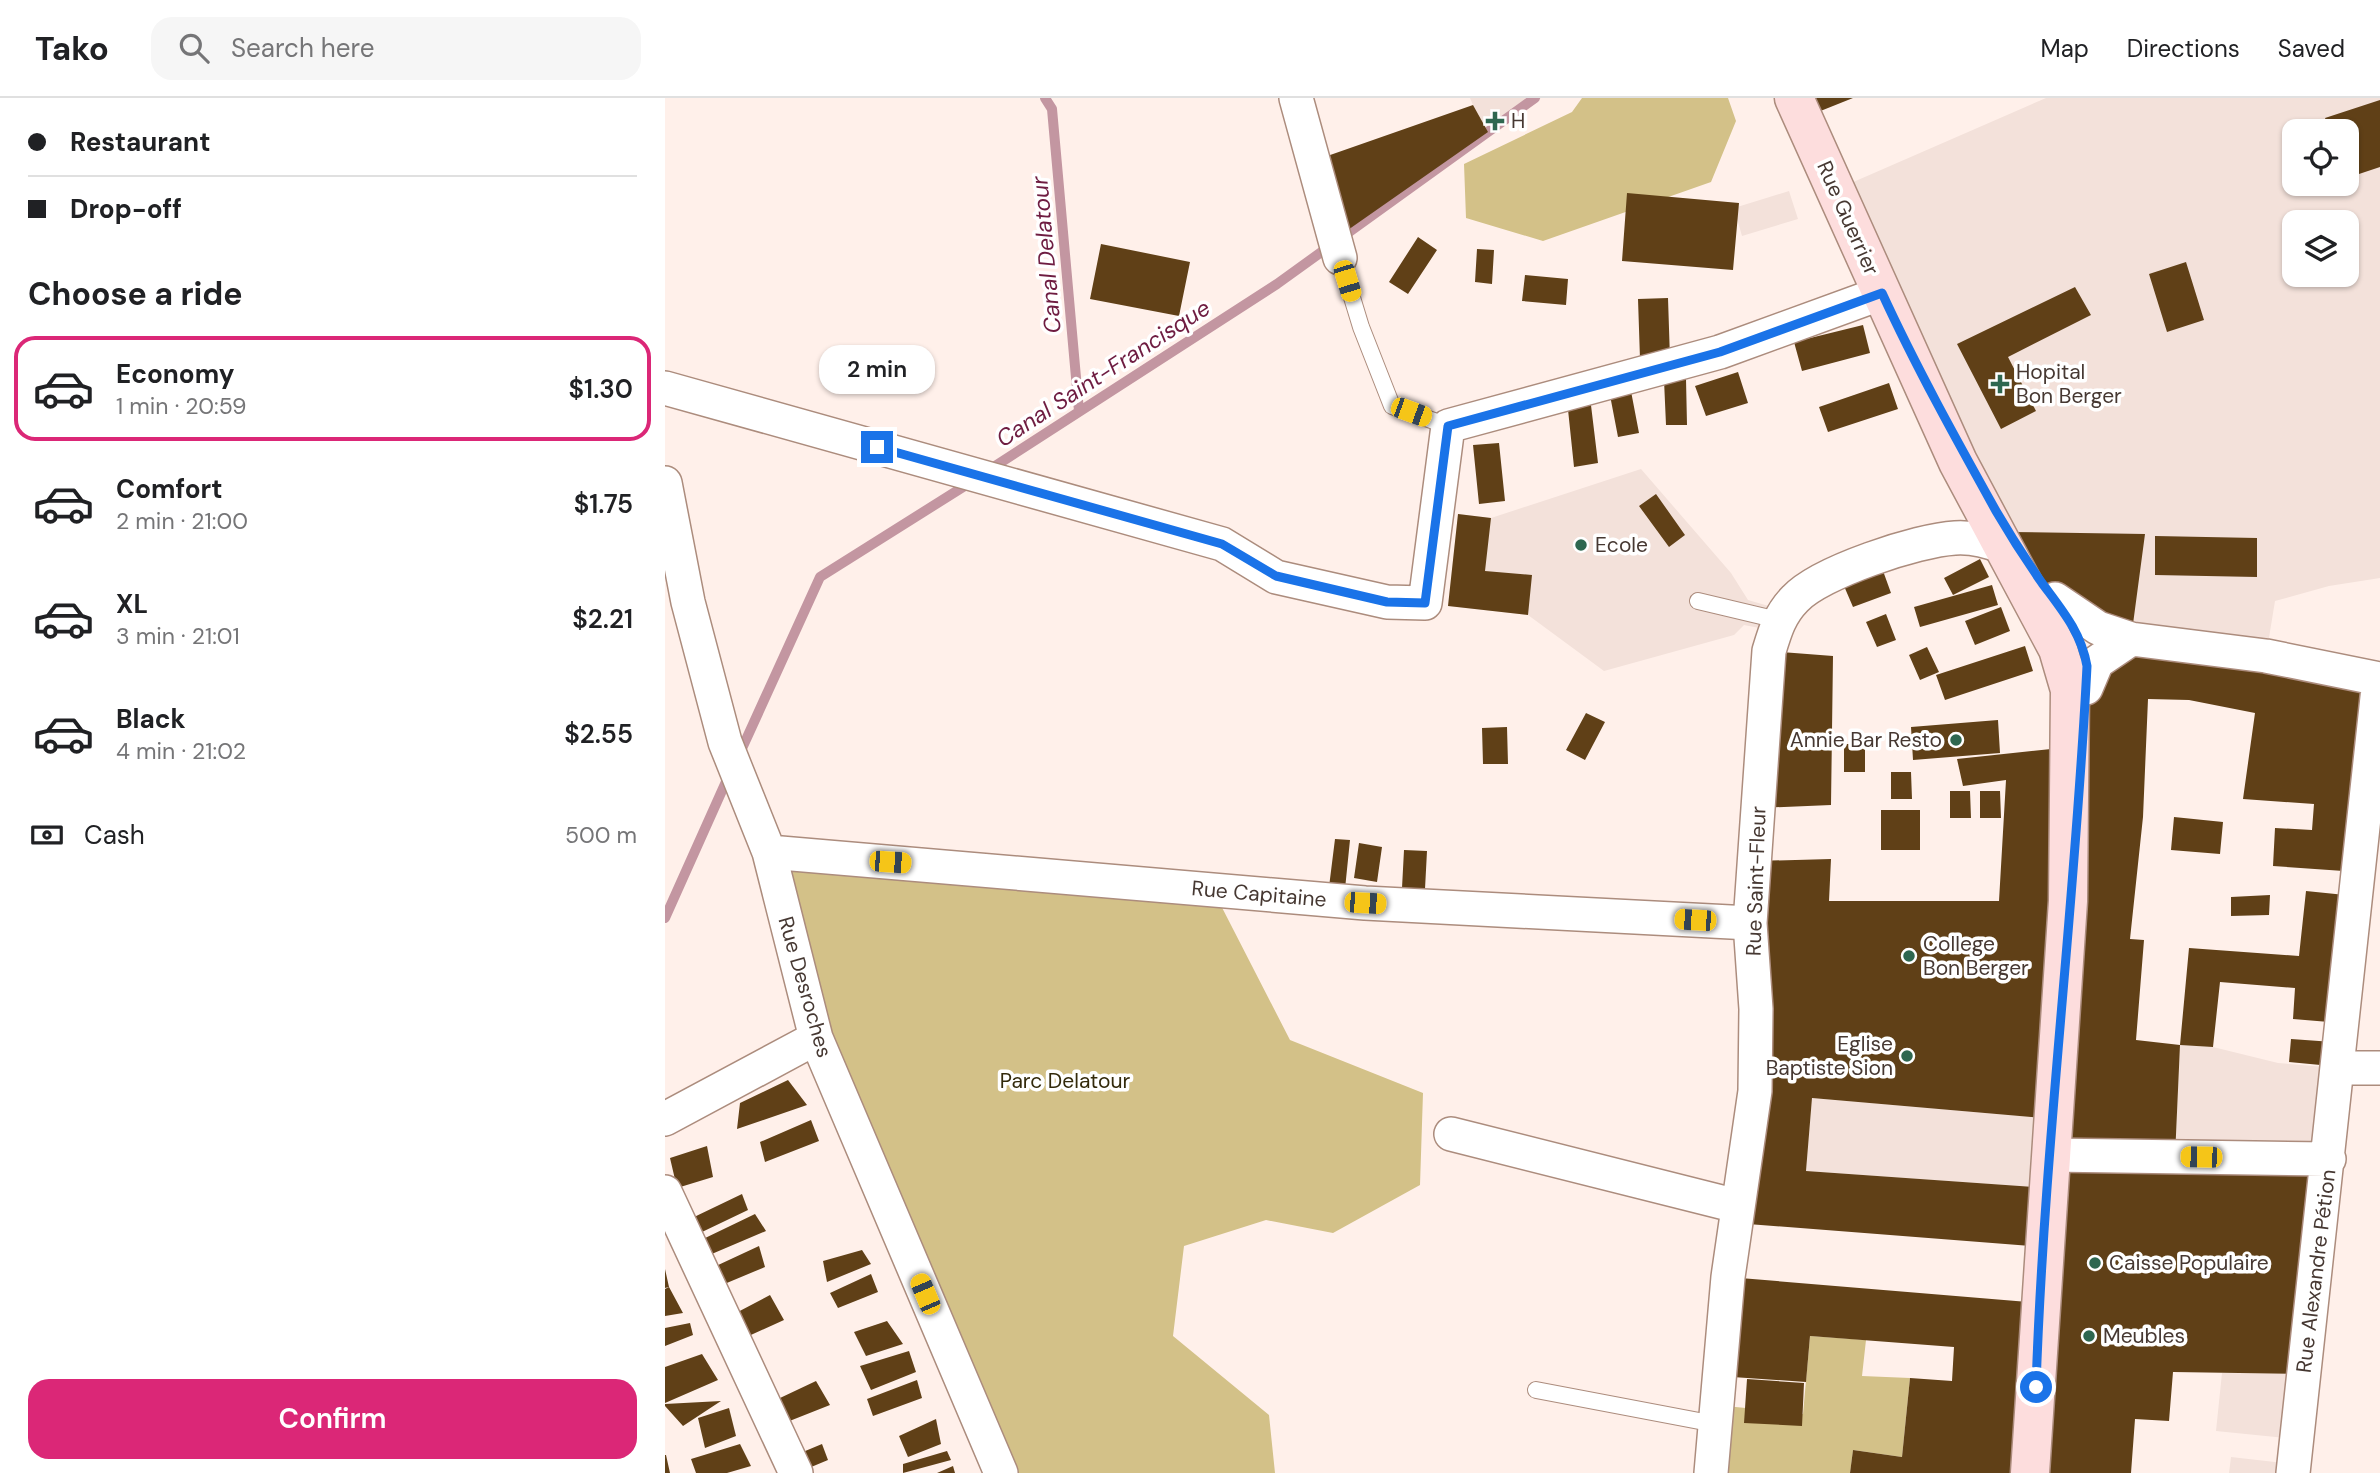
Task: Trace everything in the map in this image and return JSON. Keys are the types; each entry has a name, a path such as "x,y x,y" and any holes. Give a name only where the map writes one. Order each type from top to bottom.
{"main road":[{"name":"Rue Guerrier","path":"1794,98 1970,486 2058,649 2070,690 2068,901 2030,1473"},
{"path":"1920,375 1997,511 2070,618 2084,651 2086,688 2081,789 2068,901"}],"street":[{"path":"1296,98 1340,258"},
{"path":"665,388 1222,544 1276,576 1387,602 1425,603 1448,426 1720,352 1882,293"},
{"name":"Rue Desroches","path":"665,483 677,604 769,852 815,1038 1001,1473"},
{"path":"1927,544 1960,522 1968,509 1970,486"},
{"name":"Rue Saint-Fleur","path":"1711,1473 1720,1352 1737,1206 1755,1091 1756,1009 1750,923 1769,650 1778,620 1796,597 1834,574 1878,557 1952,538 1974,538 2002,547"},
{"path":"2055,599 2098,628 2131,639 2266,656 2380,679"},
{"path":"2086,688 2097,662 2131,639"},
{"name":"Rue Alexandre Pétion","path":"2293,1473 2380,679"},
{"name":"Rue Capitaine","path":"769,852 1365,903 1750,923"},
{"path":"665,1119 815,1038"},
{"path":"2338,1068 2380,1068"},
{"path":"1451,1134 1737,1206"},
{"path":"2051,1155 2329,1159"},
{"path":"665,1192 796,1473"}],"lane":[{"path":"1340,258 1361,327 1392,405 1448,426"},
{"path":"1698,601 1778,620"},
{"path":"1536,1390 1715,1424"}],"shaded area":[{"name":"H","path":"1470,98 1541,98 1487,138"},
{"path":"2046,98 2380,98 2380,578 2329,586 2275,601 2266,656 2163,641 2041,581 1835,190"},
{"path":"1789,191 1798,219 1742,236 1734,208"},
{"name":"Ecole","path":"1641,469 1731,573 1748,600 1786,611 1775,631 1744,625 1734,635 1604,671 1528,615 1448,606 1458,514 1491,518"},
{"path":"2180,1045 2213,1047 2278,1063 2338,1068 2329,1159 2175,1157"},
{"path":"1812,1098 2054,1119 2049,1188 1806,1171"},
{"path":"2222,1373 2305,1374 2296,1439 2216,1431"},
{"path":"2231,1457 2293,1464 2293,1473 2229,1473"}],"green space":[{"path":"1582,98 1728,98 1736,121 1711,182 1543,241 1466,218 1464,164 1572,112"},
{"name":"Parc Delatour","path":"769,852 1213,890 1290,1040 1423,1093 1420,1185 1333,1233 1266,1220 1184,1246 1173,1336 1269,1415 1275,1473 1010,1473 821,1029"},
{"path":"1810,1336 1866,1340 1862,1376 1910,1378 1902,1457 1853,1450 1850,1473 1711,1473 1716,1405 1803,1414"}],"building":[{"path":"1794,98 1853,98 1803,118"},
{"path":"2380,100 2380,167 2359,174 2359,119 2325,118"},
{"path":"1473,105 1488,132 1335,239 1313,161"},
{"path":"1627,193 1739,203 1733,270 1622,261"},
{"path":"1418,237 1437,250 1408,294 1389,282"},
{"path":"1101,244 1190,262 1179,316 1090,299"},
{"path":"1477,249 1494,250 1492,284 1475,282"},
{"path":"2186,262 2204,320 2167,332 2149,274"},
{"path":"1525,275 1568,279 1566,305 1522,301"},
{"name":"Hopital Bon Berger","path":"2075,287 2091,315 2008,357 2036,411 2001,429 1957,344"},
{"path":"1668,298 1670,359 1640,359 1638,299"},
{"path":"1863,325 1870,353 1802,371 1794,342"},
{"path":"1738,372 1748,403 1706,416 1695,386"},
{"path":"1686,379 1687,425 1666,425 1664,380"},
{"path":"1889,383 1898,409 1828,432 1819,407"},
{"path":"1630,386 1639,433 1618,437 1609,390"},
{"path":"1590,397 1598,463 1574,467 1567,400"},
{"path":"1499,443 1505,501 1479,504 1473,445"},
{"path":"1656,494 1685,535 1669,547 1639,506"},
{"path":"1458,514 1491,518 1485,571 1532,575 1528,615 1448,606"},
{"path":"2009,532 2145,534 2131,639 2379,679 2358,872 2273,866 2275,828 2312,830 2314,804 2243,799 2255,713 2189,700 2148,699 2143,817 2130,939 2144,940 2136,1040 2180,1045 2175,1157 2329,1159 2305,1374 2173,1372 2169,1421 2135,1419 2131,1473 1850,1473 1853,1450 1902,1457 1910,1378 1952,1381 1954,1347 1810,1336 1806,1382 1718,1376 1728,1277 2041,1303 2045,1247 1735,1223 1754,861 1831,859 1829,901 1999,901 2006,780 1963,786 1957,759 2070,747 2086,688 2113,648 2055,599","holes":["1812,1098 2054,1119 2049,1188 1806,1171"]},
{"path":"2155,536 2257,538 2257,577 2155,575"},
{"path":"1878,557 1891,593 1853,607 1838,572"},
{"path":"1980,559 1989,577 1953,595 1944,578"},
{"path":"1992,585 1998,605 1920,627 1914,607"},
{"path":"2001,607 2010,631 1975,645 1965,621"},
{"path":"1886,614 1896,640 1877,647 1866,622"},
{"path":"2025,646 2033,671 1945,700 1936,675"},
{"path":"1927,647 1939,672 1920,680 1909,655"},
{"path":"1769,651 1833,656 1831,805 1758,808"},
{"path":"1586,713 1605,722 1585,760 1566,750"},
{"name":"Annie Bar Resto","path":"1998,720 2000,753 1913,760 1911,727"},
{"path":"1507,727 1508,764 1483,764 1482,728"},
{"path":"1844,744 1865,744 1865,772 1844,772"},
{"path":"1891,772 1911,772 1912,799 1891,799"},
{"path":"1950,791 1970,791 1971,818 1950,818"},
{"path":"1980,791 2000,791 2001,818 1980,818"},
{"path":"1881,810 1920,810 1920,850 1881,850"},
{"path":"2174,817 2223,822 2220,854 2171,850"},
{"path":"1335,839 1350,840 1345,889 1329,887"},
{"path":"1359,843 1382,847 1377,882 1354,878"},
{"path":"1404,850 1427,851 1425,889 1402,888"},
{"path":"2306,891 2355,896 2341,1023 2293,1019 2295,988 2220,982 2213,1047 2180,1045 2189,948 2299,956"},
{"path":"2270,895 2269,915 2231,916 2231,897"},
{"path":"2291,1039 2333,1042 2331,1066 2289,1062"},
{"path":"788,1080 807,1105 737,1129 740,1103"},
{"path":"811,1120 819,1141 765,1162 760,1142"},
{"path":"707,1146 713,1177 677,1188 670,1158"},
{"path":"742,1194 748,1210 702,1232 692,1218"},
{"path":"755,1214 766,1231 707,1256 701,1240"},
{"path":"759,1246 765,1267 722,1285 716,1266"},
{"path":"862,1250 871,1264 827,1282 823,1261"},
{"path":"665,1269 669,1287 665,1288"},
{"path":"871,1274 878,1292 838,1308 830,1293"},
{"path":"669,1287 683,1313 665,1316 665,1289"},
{"path":"770,1295 784,1320 742,1339 734,1314"},
{"path":"887,1321 903,1344 866,1356 854,1332"},
{"path":"690,1323 693,1335 665,1346 665,1328"},
{"path":"909,1351 916,1372 871,1390 860,1366"},
{"path":"702,1354 718,1380 665,1403 665,1367"},
{"path":"1747,1379 1804,1383 1802,1426 1744,1423"},
{"path":"917,1380 922,1398 873,1416 867,1399"},
{"path":"816,1381 830,1405 787,1422 780,1398"},
{"path":"721,1401 683,1426 665,1406 665,1404"},
{"path":"729,1408 736,1436 705,1448 698,1418"},
{"path":"936,1419 941,1444 908,1457 899,1436"},
{"path":"740,1444 751,1466 727,1473 696,1473 691,1459"},
{"path":"822,1444 828,1460 804,1470 798,1454"},
{"path":"947,1451 951,1460 903,1473 903,1464"},
{"path":"666,1455 670,1473 665,1473"},
{"path":"953,1466 955,1473 937,1473"}],"waterway":[{"name":"Canal Delatour","path":"1045,98 1052,109 1079,411"},
{"name":"Canal Saint-Francisque","path":"989,470 1277,284 1535,98"},
{"name":"Canal Saint-Francisque","path":"739,755 820,577 971,482"},
{"name":"Canal Saint-Francisque","path":"665,918 729,775"}],"place":[{"name":"H","path":"1495,121"},
{"name":"Hopital Bon Berger","path":"2000,384"},
{"name":"Ecole","path":"1581,545"},
{"name":"Annie Bar Resto","path":"1956,740"},
{"name":"College Bon Berger","path":"1909,956"},
{"name":"Eglise Baptiste Sion","path":"1907,1056"},
{"name":"Caisse Populaire","path":"2095,1263"},
{"name":"Meubles","path":"2089,1336"}],"route":[{"path":"877,447 1222,544 1276,576 1387,602 1425,603 1448,426 1720,352 1882,293 1920,375 1952,426 1997,511 2041,581 2070,618 2084,651 2087,666 2082,778 2068,901 2036,1387"}]}
